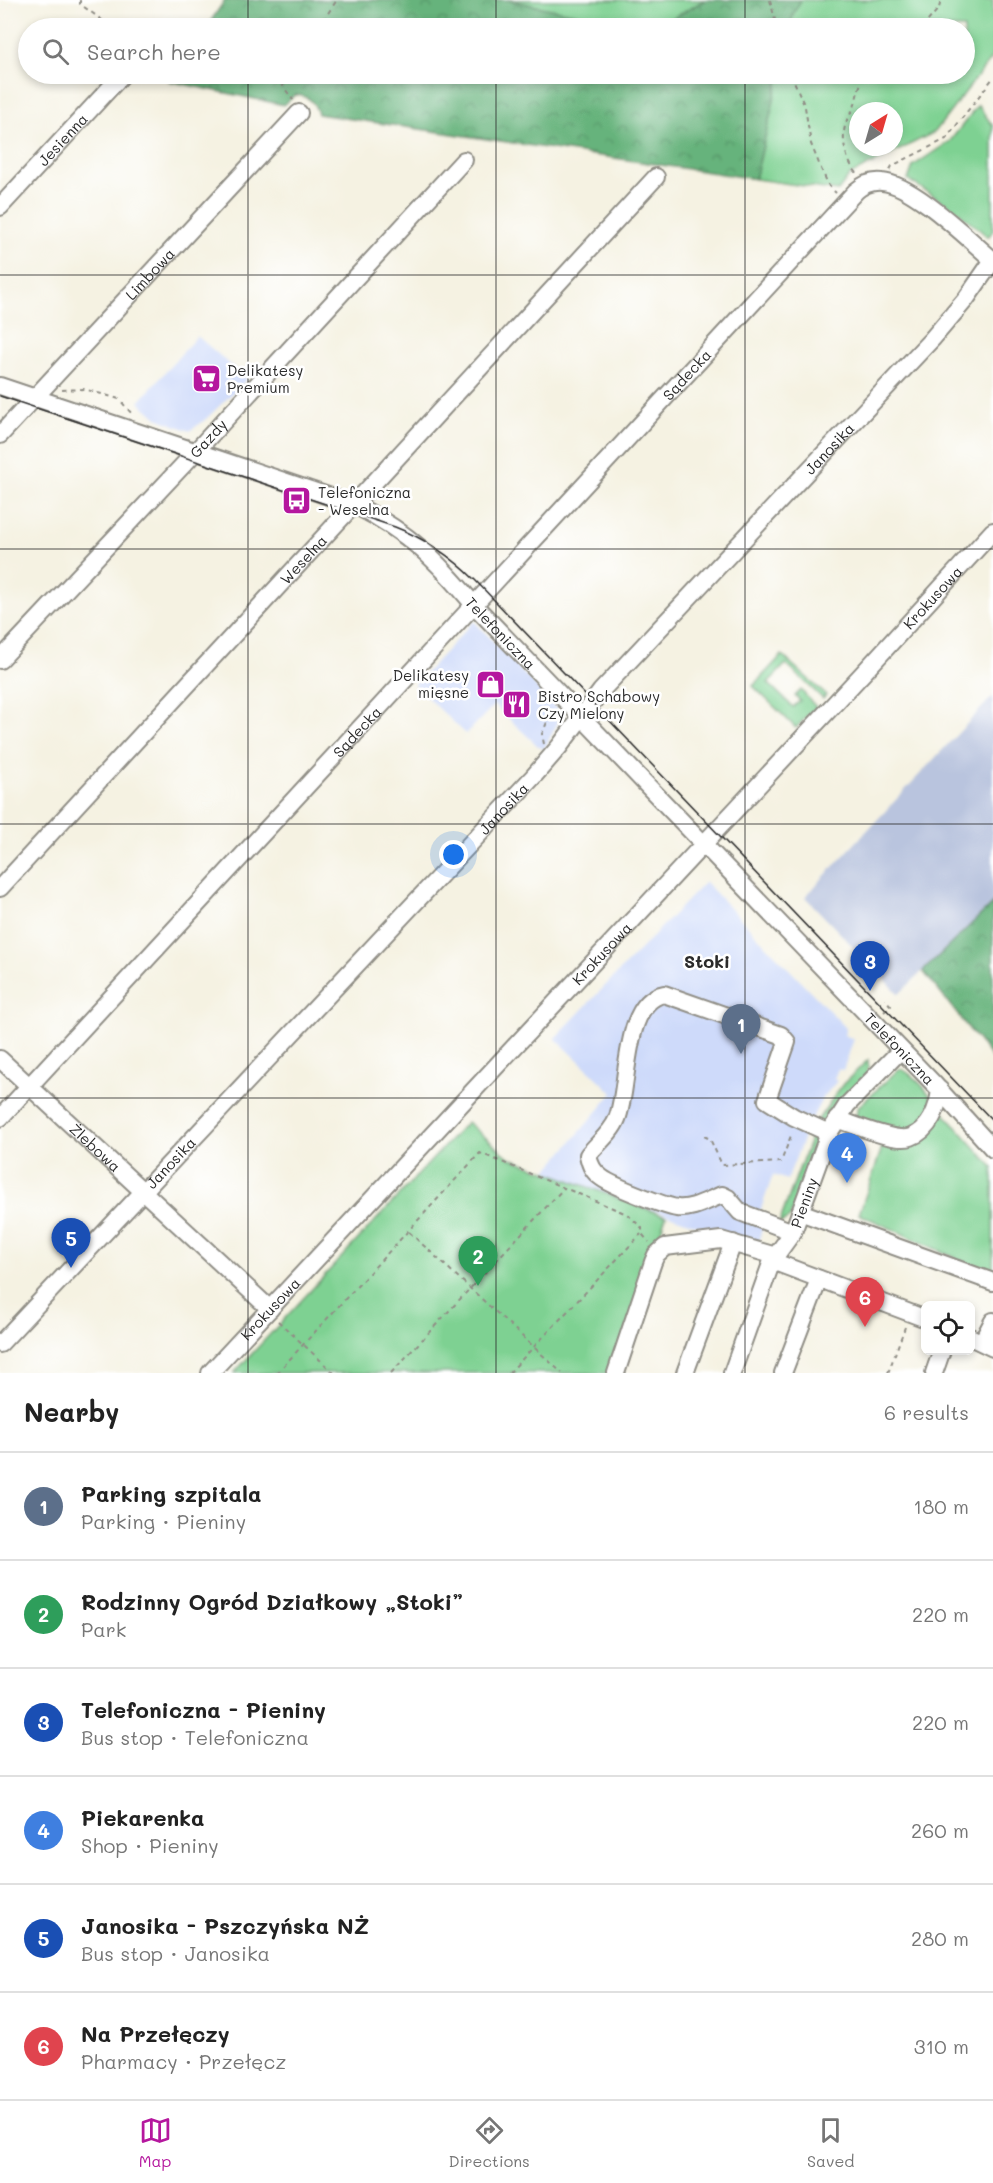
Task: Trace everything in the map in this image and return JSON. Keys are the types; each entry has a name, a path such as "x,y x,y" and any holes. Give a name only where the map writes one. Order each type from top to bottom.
{"street":[{"name":"Jesienna","path":"0,207 114,84"},
{"name":"Limbowa","path":"0,435 299,114"},
{"name":"Gazdy","path":"0,660 195,453 464,160"},
{"name":"Weselna","path":"0,888 656,177"},
{"name":"Sądecka","path":"0,1118 844,203 870,184"},
{"path":"870,184 903,189 920,200 993,260"},
{"name":"Janosika","path":"0,1344 533,777 559,747 596,696 932,339 966,299 993,260"},
{"name":"Telefoniczna","path":"0,386 38,394 195,453 355,505 399,530 430,555 474,605 940,1090 993,1149"},
{"name":"Krokusowa","path":"210,1373 993,531"},
{"path":"793,1232 740,1212 728,1198 722,1195 690,1207 677,1208 652,1200 602,1178 591,1167 588,1155 616,1122 622,1104 629,1047 643,1008 653,998 664,994 785,1038 786,1045 767,1100 797,1119 897,1138 911,1137 926,1125 938,1108 940,1090"},
{"name":"Pieniny","path":"732,1373 774,1259 793,1232 833,1126 847,1106 901,1050"},
{"name":"Żlebowa","path":"0,1059 270,1310"},
{"path":"800,1212 993,1282"},
{"path":"616,1373 653,1262 665,1248 713,1240 733,1243 819,1279 918,1316"},
{"path":"685,1373 733,1243"},
{"path":"783,1373 819,1279"},
{"path":"982,1343 993,1321"},
{"path":"934,1373 940,1355"}],"path":[{"path":"80,0 80,4 99,18"},
{"path":"325,18 337,0"},
{"path":"770,0 774,18"},
{"path":"930,18 939,8 941,0"},
{"path":"860,84 855,105 845,123 845,147 852,167 870,184 892,166 946,139 993,78"},
{"path":"284,84 299,114"},
{"path":"795,84 805,107 811,144 822,171 829,186 844,203"},
{"path":"38,394 84,389 103,393 119,399 136,419"},
{"path":"544,749 542,734 551,713 558,719 560,718"},
{"path":"878,1006 885,1012 891,1006 885,999"},
{"path":"704,1136 711,1139 722,1165 782,1162 797,1119"},
{"path":"277,1373 480,1153 627,1214 642,1228 642,1234 509,1373"},
{"path":"391,1373 564,1188"},
{"path":"409,1232 562,1373"},
{"path":"642,1234 660,1252"},
{"path":"270,1310 280,1324 334,1373"},
{"path":"888,1373 918,1316"}],"shaded area":[{"path":"197,336 247,379 206,419 190,431 157,418 139,402"},
{"path":"474,621 557,709 556,726 544,749 494,705 466,734 414,685"},
{"path":"993,696 993,903 899,994 805,897"},
{"path":"705,882 846,1028 844,1035 854,1039 843,1070 838,1069 834,1079 837,1081 822,1099 809,1124 787,1180 773,1175 760,1212 763,1226 757,1246 546,1172 613,1093 555,1038"}],"green space":[{"path":"225,0 507,0 594,18 213,18"},
{"path":"507,0 705,0 674,18 594,18"},
{"path":"705,0 801,0 792,18 674,18"},
{"path":"801,0 993,0 993,56 975,80 975,18 792,18"},
{"path":"183,84 778,84 755,179 318,114 313,103 307,98 295,95 284,105"},
{"path":"778,84 972,84 935,132 903,148 903,102 849,102 849,156 888,156 850,175 838,191 755,179"},
{"path":"978,105 993,126 993,231 988,237 955,209 908,180 913,166 950,141"},
{"path":"782,655 826,695 823,699 786,664 768,683 793,707 800,701 795,696 801,690 816,707 796,728 753,686"},
{"path":"993,903 993,1059 923,971"},
{"path":"868,1060 868,1074 830,1118 823,1122 817,1121 843,1084"},
{"path":"899,1069 913,1077 931,1097 932,1106 924,1120 911,1129 900,1130 855,1119 858,1107"},
{"path":"943,1112 993,1167 993,1275 859,1214 884,1142 903,1147 916,1144 927,1135"},
{"path":"467,1122 510,1158 666,1216 612,1373 234,1373"},
{"path":"813,1131 819,1139 790,1218 779,1224"}],"tram line":[{"path":"0,396 395,527 428,543 457,563 993,1121"}],"place":[{"name":"Delikatesy Premium","path":"206,379"},
{"name":"Telefoniczna - Weselna","path":"297,501"},
{"name":"Delikatesy mięsne","path":"490,684"},
{"name":"Bistro Schabowy Czy Mielony","path":"517,705"},
{"name":"Telefoniczna - Pieniny","path":"870,991"},
{"name":"Parking szpitala","path":"741,1054"},
{"name":"Piekarenka","path":"847,1183"},
{"name":"Janosika - Pszczyńska NŻ","path":"71,1268"},
{"name":"Rodzinny Ogród Działkowy „Stoki”","path":"478,1286"},
{"name":"Na Przełęczy","path":"865,1327"}],"district":[{"name":"Stoki","path":"707,961"}]}
